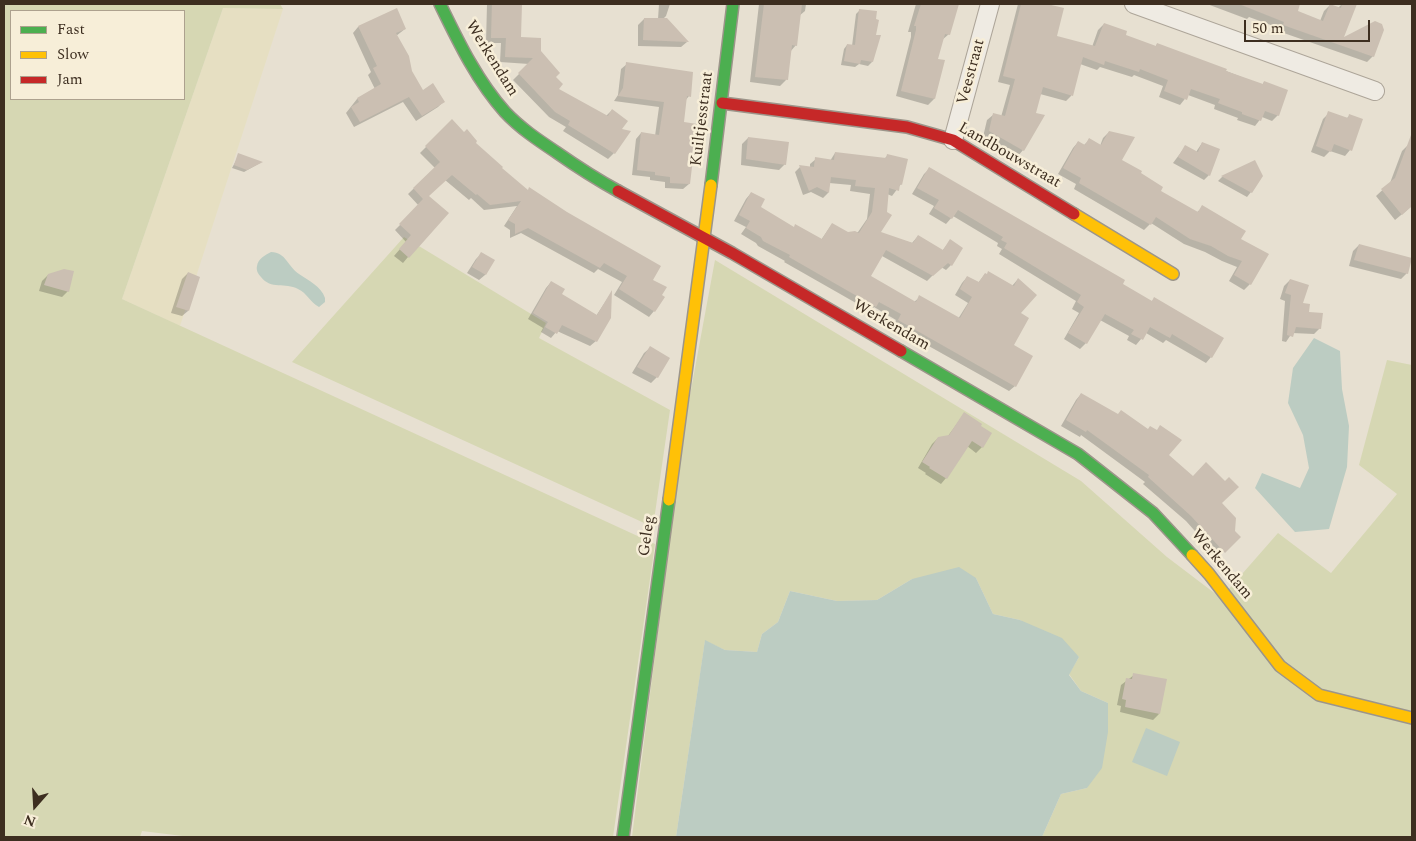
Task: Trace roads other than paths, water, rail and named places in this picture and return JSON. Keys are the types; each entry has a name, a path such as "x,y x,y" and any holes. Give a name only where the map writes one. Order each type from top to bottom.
{"street":[{"name":"Werkendam","path":"440,4 458,42 484,85 505,112 522,128 594,178 732,253 1078,454 1153,513 1209,574 1280,666 1319,695 1412,718"},
{"name":"Kuiltjesstraat","path":"705,239 733,4"},
{"name":"Veestraat","path":"954,140 990,4"},
{"path":"1134,4 1375,92"},
{"name":"Landbouwstraat","path":"722,103 907,127 954,140 1173,274"},
{"name":"Geleg","path":"623,837 705,239"}]}
